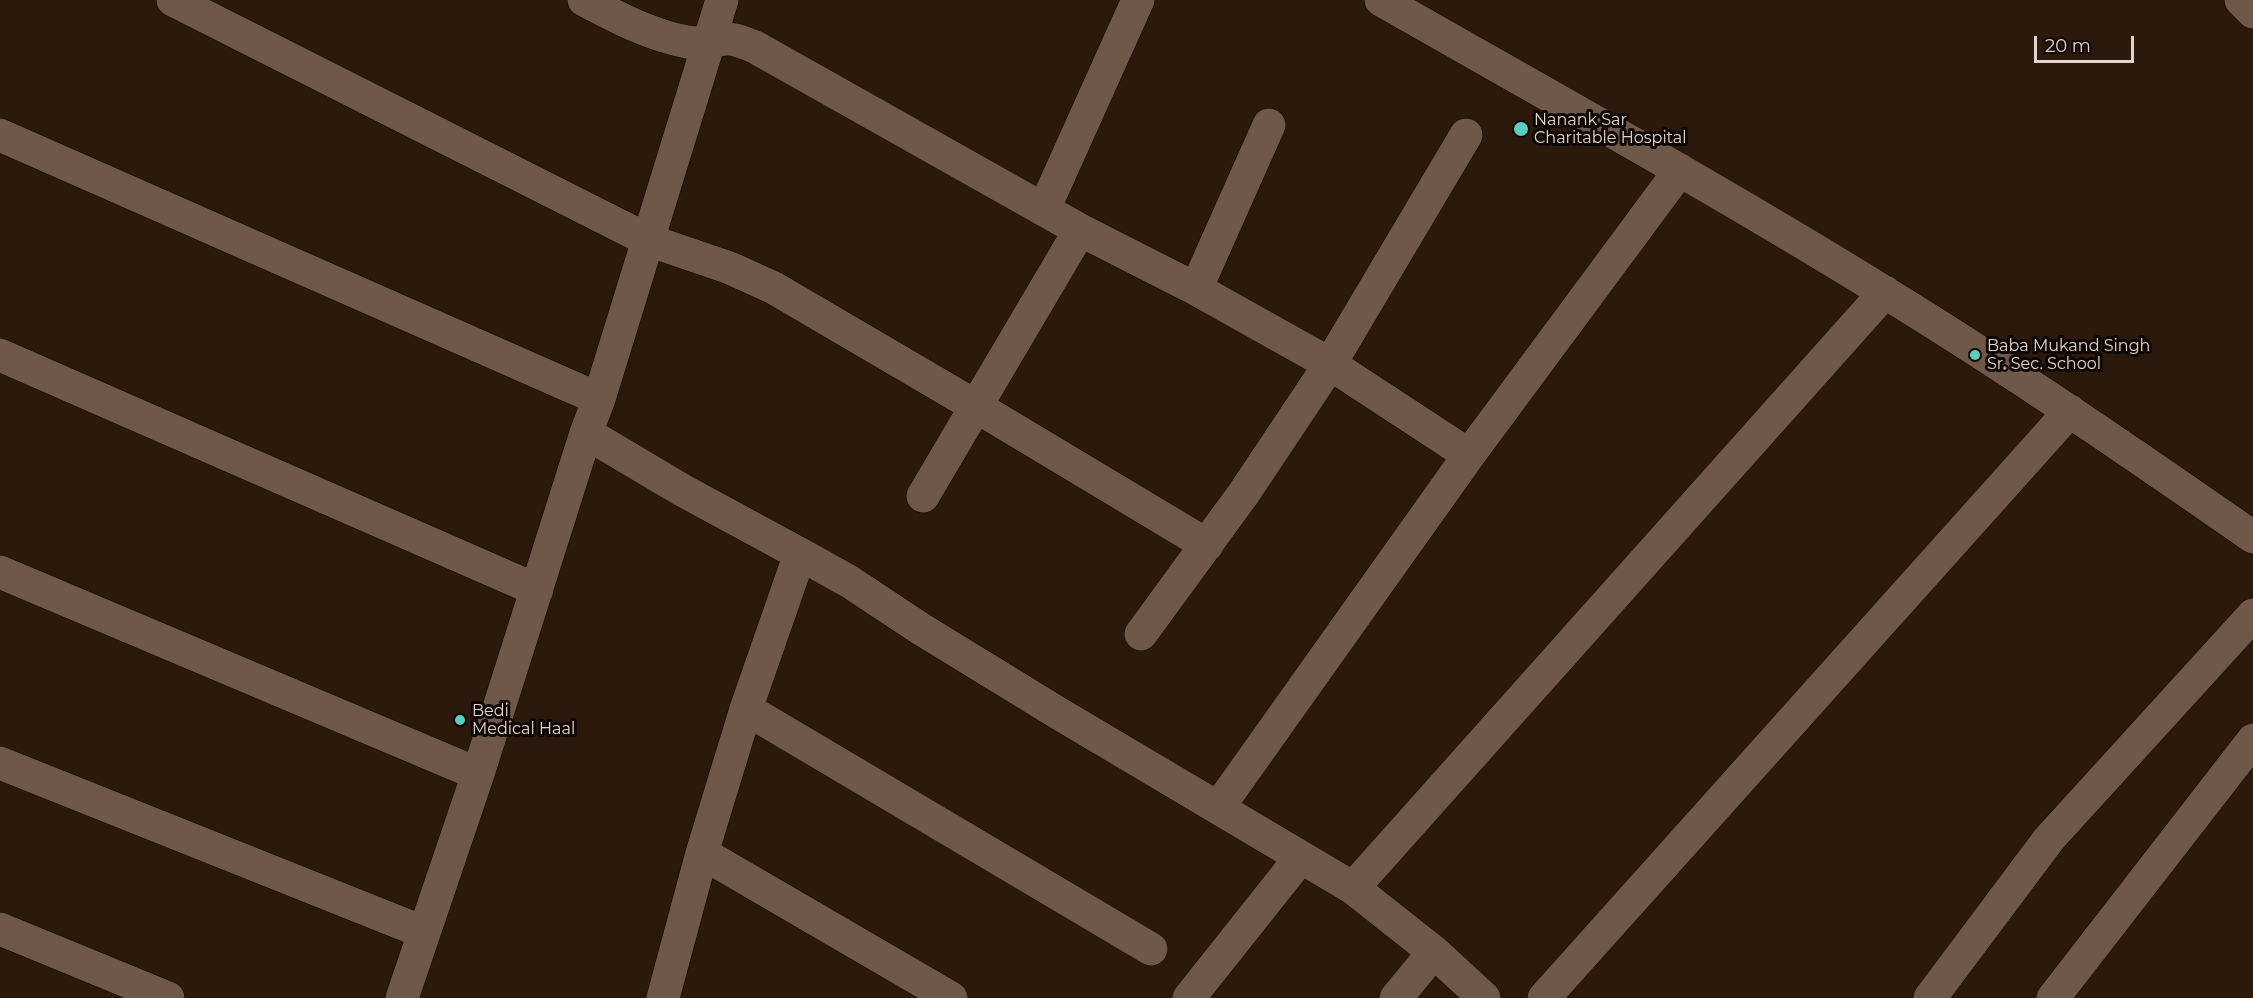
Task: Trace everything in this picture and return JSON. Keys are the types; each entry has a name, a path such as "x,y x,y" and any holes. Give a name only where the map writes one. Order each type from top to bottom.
{"street":[{"path":"173,0 648,240 730,268 774,288 1207,545"},
{"path":"584,0 620,19 663,36 690,43 729,39 755,47 1080,230 1196,289 1330,364 1469,455"},
{"path":"402,998 478,774 586,433 599,399 711,42 722,0"},
{"path":"1044,209 1138,0"},
{"path":"1380,0 1680,170 1885,292 2070,411 2253,537"},
{"path":"2241,0 2253,12"},
{"path":"1196,289 1269,125"},
{"path":"0,135 599,399"},
{"path":"1141,634 1207,545 1330,364 1466,135"},
{"path":"1218,808 1469,455 1680,170"},
{"path":"923,496 1080,230"},
{"path":"1353,888 1885,292"},
{"path":"0,355 537,590"},
{"path":"1550,996 2070,411"},
{"path":"586,433 682,490 850,582 921,629 1058,713 1353,888 1434,952 1484,998"},
{"path":"670,995 702,853 746,709 800,554"},
{"path":"0,572 478,774"},
{"path":"1930,998 2049,839 2253,615"},
{"path":"746,709 1151,949"},
{"path":"2053,998 2253,740"},
{"path":"0,763 423,932"},
{"path":"702,853 951,998"},
{"path":"1189,998 1302,858"},
{"path":"0,929 168,998"},
{"path":"1396,998 1434,952"}],"place":[{"name":"Nanank Sar Charitable Hospital","path":"1521,129"},
{"name":"Baba Mukand Singh Sr. Sec. School","path":"1975,355"},
{"name":"Bedi Medical Haal","path":"460,720"}]}
